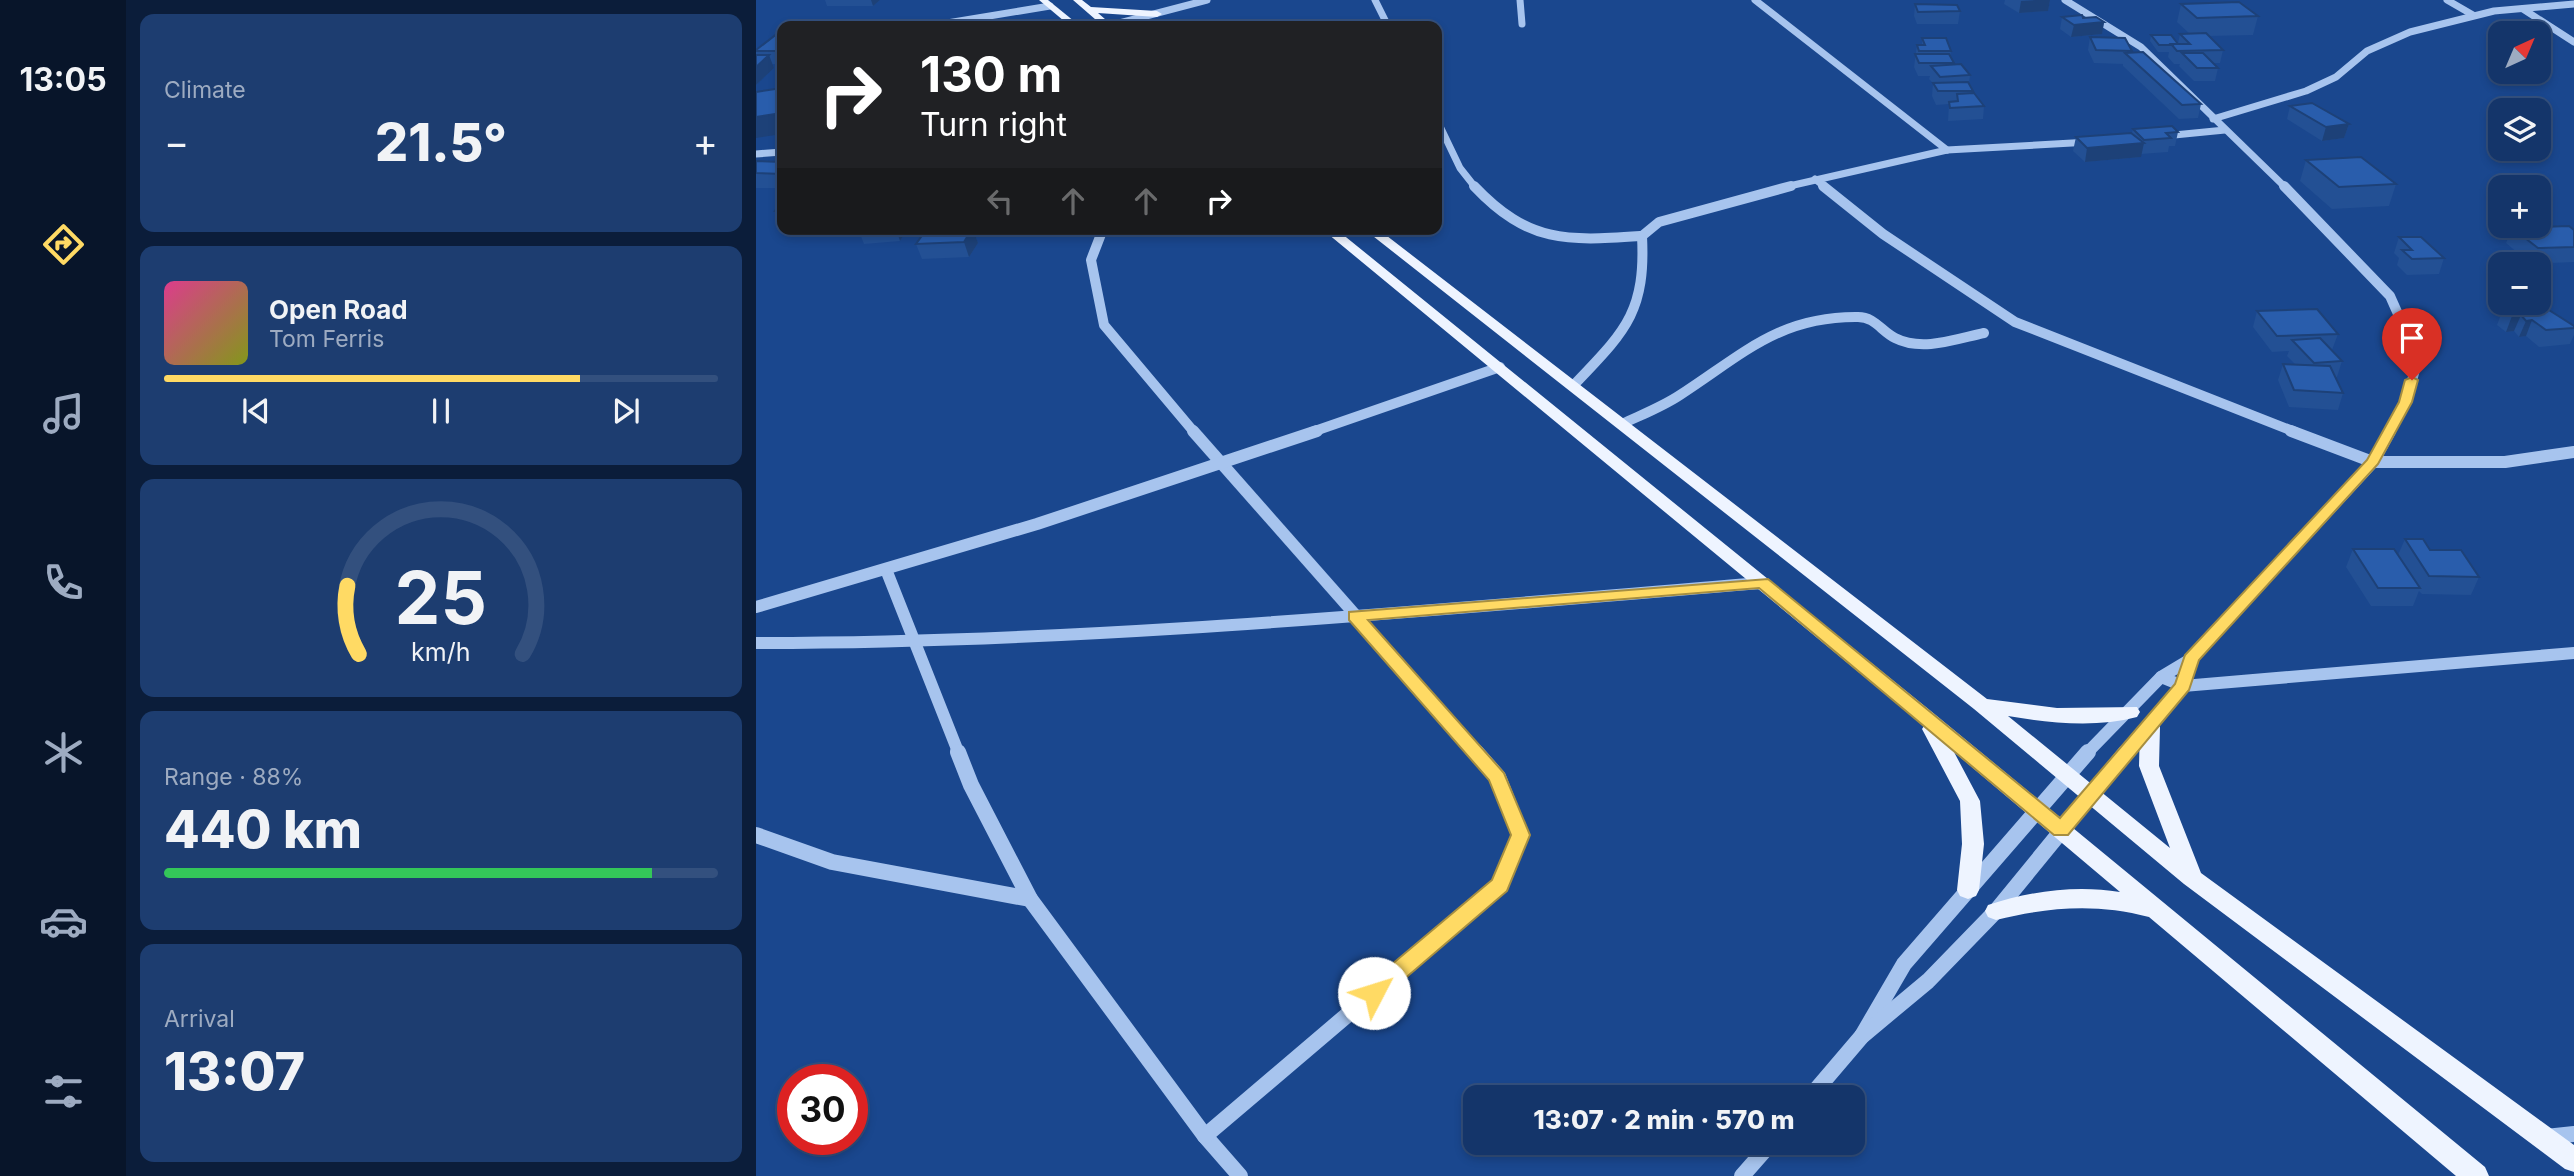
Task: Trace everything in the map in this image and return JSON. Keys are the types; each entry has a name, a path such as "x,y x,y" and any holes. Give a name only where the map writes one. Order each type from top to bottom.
{"main road":[{"path":"1077,0 1102,21"},
{"path":"1047,3 1069,21"},
{"path":"1090,10 1162,12"},
{"path":"1150,21 1162,12"},
{"path":"1335,235 1762,583 2476,1176"},
{"path":"1378,235 1980,704 2192,878 2574,1160"},
{"path":"1980,704 2045,716 2085,718 2130,712"},
{"path":"1924,717 1970,801 1973,844 1968,890"},
{"path":"2150,727 2149,765 2192,878"},
{"path":"1996,911 2041,899 2085,895 2117,898 2158,910"}],"street":[{"path":"1127,21 1207,0"},
{"path":"1375,0 1386,21"},
{"path":"1520,0 1522,24"},
{"path":"1755,0 1947,150"},
{"path":"1820,1085 1862,1036 1904,964 2066,775 2130,712 2161,677 2191,659 2373,461 2406,402 2418,359 2390,296 2286,188 2141,47 2066,0"},
{"path":"2447,0 2473,15"},
{"path":"955,21 1047,3"},
{"path":"2213,119 2305,92 2336,77 2367,51 2387,41 2473,15 2523,9 2536,4 2574,4"},
{"path":"2523,9 2574,42"},
{"path":"2157,136 2225,130"},
{"path":"1442,131 1462,172 1482,196 1510,216 1548,236 1576,241 1642,236 1659,222 1815,179 1947,150 2096,142"},
{"path":"756,154 777,152"},
{"path":"1815,179 1883,234 2015,322 2081,351 2373,461 2505,461 2574,452"},
{"path":"1101,235 1091,260 1104,325 1221,464 1497,777 1521,835 1500,885 1205,1136"},
{"path":"1573,386 1629,326 1642,297 1642,236"},
{"path":"1622,424 1677,397 1769,335 1800,323 1861,317 1877,322 1892,337 1909,344 1930,344 1984,333"},
{"path":"756,607 887,572 1221,464 1500,367"},
{"path":"887,572 971,785 1030,900 1205,1136 1240,1176"},
{"path":"756,643 916,643 1355,616 1762,583"},
{"path":"2161,677 2183,686 2574,653"},
{"path":"1862,1036 1928,982 1996,911 2090,794 2183,686 2191,659"},
{"path":"756,835 832,862 1030,900"},
{"path":"2546,1137 2574,1134"},
{"path":"1742,1176 1760,1155"}],"building":[{"path":"2239,2 2258,16 2197,18 2181,4"},
{"path":"1915,4 1957,5 1960,11 1918,12"},
{"path":"2082,15 2083,18 2096,17 2104,22 2074,25 2062,17"},
{"path":"2206,33 2223,50 2177,51 2171,44 2190,44 2180,34"},
{"path":"777,34 777,51 756,50"},
{"path":"2151,35 2171,35 2178,44 2159,45"},
{"path":"2090,37 2125,38 2132,51 2096,50"},
{"path":"1922,38 1946,38 1951,51 1919,51 1917,45 1925,45"},
{"path":"2143,52 2201,104 2182,105 2125,53"},
{"path":"2182,53 2203,53 2218,68 2197,68"},
{"path":"1915,54 1949,54 1954,63 1919,63"},
{"path":"756,55 769,55 756,67"},
{"path":"1961,64 1970,75 1940,77 1931,66"},
{"path":"1968,82 1973,91 1938,91 1933,83"},
{"path":"777,89 777,114 756,117 756,92"},
{"path":"1974,93 1984,106 1950,108 1949,102 1958,101 1957,94"},
{"path":"2312,103 2349,124 2326,127 2290,106"},
{"path":"2172,126 2178,132 2166,133 2171,138 2144,140 2133,129"},
{"path":"2131,133 2144,143 2087,148 2076,137"},
{"path":"2361,157 2396,184 2339,187 2306,160"},
{"path":"756,161 777,162 777,174 756,173"},
{"path":"2569,226 2574,230 2574,247 2538,248 2525,238 2551,238 2551,227"},
{"path":"922,235 968,235 964,242 916,244"},
{"path":"2399,237 2421,237 2444,258 2412,259 2402,250 2412,250"},
{"path":"2317,309 2338,334 2277,336 2257,311"},
{"path":"2551,311 2574,328 2546,330 2532,320 2526,321 2521,315 2551,315"},
{"path":"2320,338 2342,361 2314,363 2292,340"},
{"path":"2283,364 2330,366 2343,393 2294,390"},
{"path":"2405,539 2423,539 2430,550 2461,550 2479,577 2429,576"},
{"path":"2353,549 2394,549 2420,588 2378,588"}],"route":[{"path":"1374,993 1500,885 1521,835 1497,777 1355,616 1762,583 2061,830 2183,686 2191,659 2373,461 2406,402 2412,380"}]}
